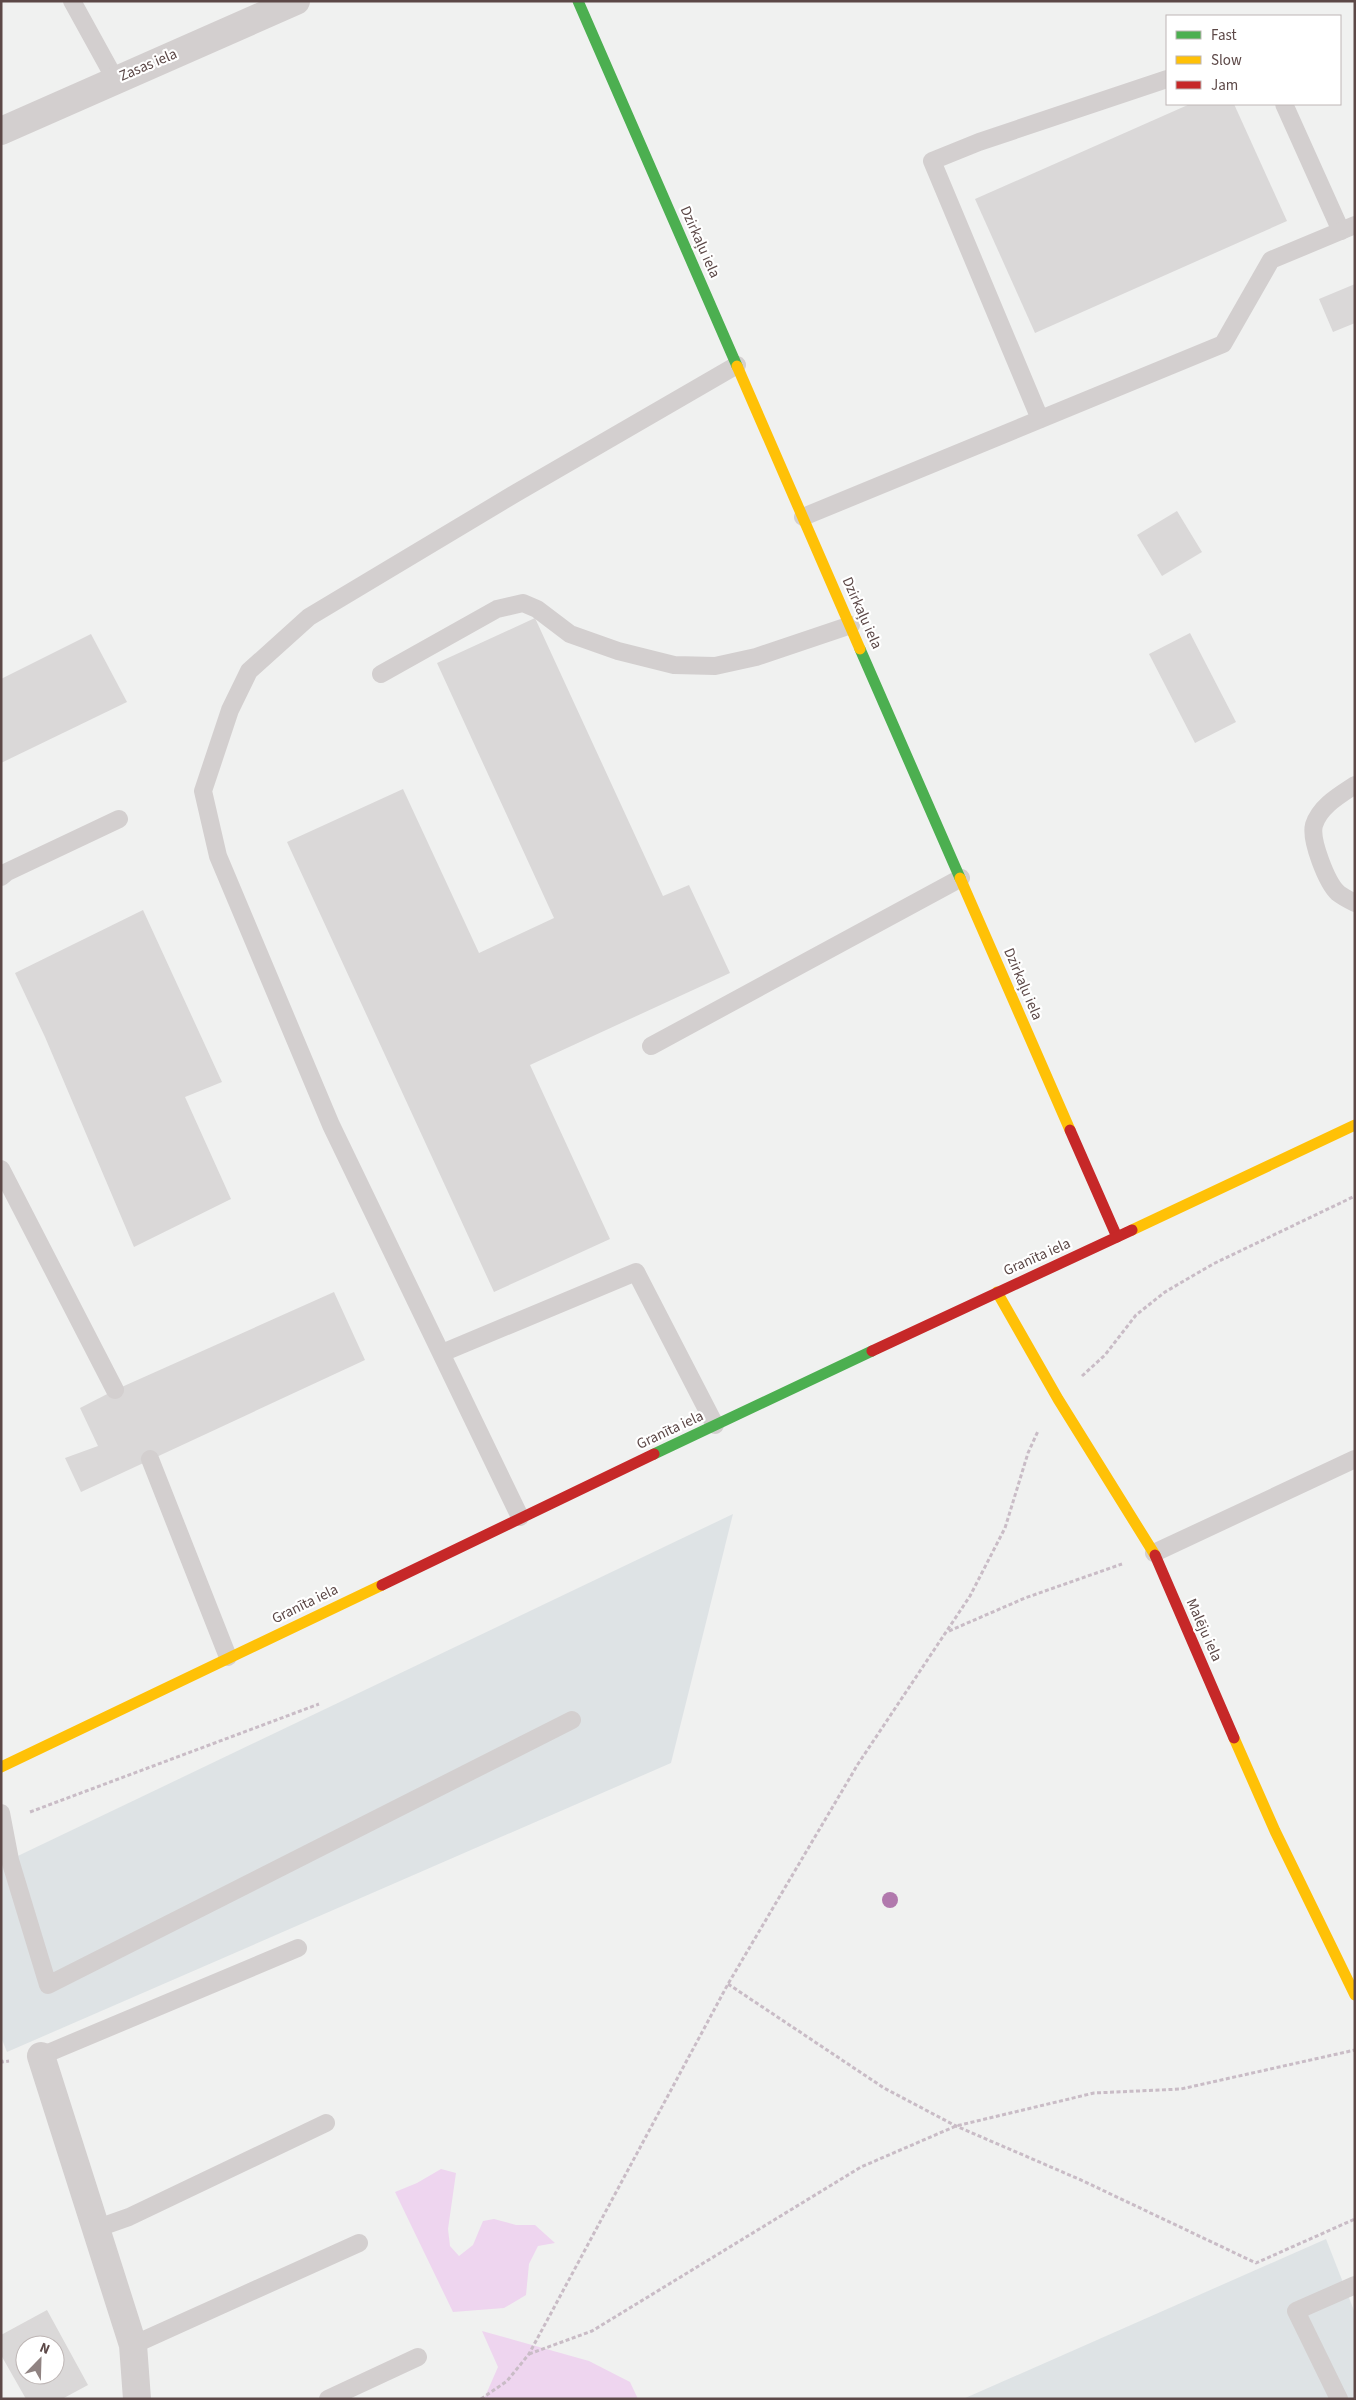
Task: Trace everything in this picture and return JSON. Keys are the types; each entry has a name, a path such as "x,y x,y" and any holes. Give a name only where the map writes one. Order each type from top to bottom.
{"street":[{"name":"Zasas iela","path":"1,131 115,79 296,1"},
{"name":"Dzirkaļu iela","path":"578,1 1117,1237"},
{"name":"Granīta iela","path":"1,1767 520,1517 1355,1125"},
{"name":"Malēju iela","path":"997,1292 1058,1399 1154,1553 1275,1831 1355,1995"},
{"path":"41,2056 132,2345 137,2399"}],"lane":[{"path":"72,1 115,79"},
{"path":"1040,419 932,161 979,142 1166,79"},
{"path":"803,517 1223,344 1271,260 1348,228 1285,105"},
{"path":"520,1517 331,1125 218,856 203,791 230,710 250,672 309,617 516,492 737,364"},
{"path":"381,674 497,609 523,603 537,608 570,634 618,651 674,665 715,666 756,657 851,625"},
{"path":"1355,785 1326,806 1314,825 1314,844 1337,892 1355,903"},
{"path":"1,877 6,872 118,819"},
{"path":"651,1046 961,878"},
{"path":"1,1169 115,1390"},
{"path":"442,1353 636,1272 715,1425"},
{"path":"150,1459 228,1657"},
{"path":"1154,1553 1355,1459"},
{"path":"3,1818 10,1860 48,1985 572,1720"},
{"path":"41,2056 298,1948"},
{"path":"95,2229 129,2217 326,2123"},
{"path":"132,2345 359,2242"},
{"path":"1339,2399 1296,2311 1355,2285"},
{"path":"328,2399 418,2357"}],"path":[{"path":"481,2399 507,2381 529,2354 728,1984 858,1764 970,1596 1004,1528 1028,1453 1044,1416 1058,1399 1105,1355 1136,1315 1165,1292 1213,1264 1355,1196"},
{"path":"948,1631 1025,1598 1154,1553"},
{"path":"3,1818 319,1704"},
{"path":"728,1984 884,2088 956,2126 1082,2180 1256,2263 1355,2219"},
{"path":"529,2354 592,2330 860,2168 956,2126 1094,2093 1181,2089 1355,2050"}],"shaded area":[{"path":"733,1514 671,1763 7,2052 1,2037 1,1864"},
{"path":"441,2169 456,2173 448,2229 450,2246 459,2256 473,2245 483,2221 494,2219 516,2225 535,2225 555,2243 538,2246 529,2264 526,2295 504,2308 453,2312 395,2192 417,2183"},
{"path":"1326,2239 1355,2313 1355,2399 963,2399"},
{"path":"482,2331 589,2361 630,2382 638,2399 484,2399 498,2367"}],"building":[{"path":"1188,105 1234,105 1287,221 1035,333 975,199"},
{"path":"1355,284 1355,323 1333,332 1319,299"},
{"path":"1177,511 1202,552 1162,576 1137,535"},
{"path":"535,618 663,896 689,885 730,973 530,1065 610,1239 494,1292 287,842 403,789 479,953 554,918 437,663"},
{"path":"1190,633 1236,722 1195,743 1149,654"},
{"path":"91,634 127,702 1,763 1,679"},
{"path":"143,910 222,1082 185,1097 231,1199 134,1247 45,1037 15,973"},
{"path":"334,1292 365,1360 81,1492 65,1458 98,1446 80,1408 115,1390"},
{"path":"47,2310 61,2335 15,2335 15,2380 1,2355 1,2335"},
{"path":"65,2343 88,2385 62,2399 26,2399 18,2385 65,2385"}],"traffic: fast":[{"path":"578,1 737,366"},
{"path":"860,649 960,878"},
{"path":"654,1454 872,1351"}],"traffic: slow":[{"path":"737,366 860,649"},
{"path":"960,878 1070,1130"},
{"path":"1132,1230 1355,1125"},
{"path":"997,1292 1058,1399 1155,1555"},
{"path":"1,1767 382,1585"},
{"path":"1234,1738 1275,1831 1355,1995"}],"traffic: jam":[{"path":"1070,1130 1117,1237"},
{"path":"872,1351 1132,1230"},
{"path":"382,1585 654,1454"},
{"path":"1155,1555 1234,1738"}]}
